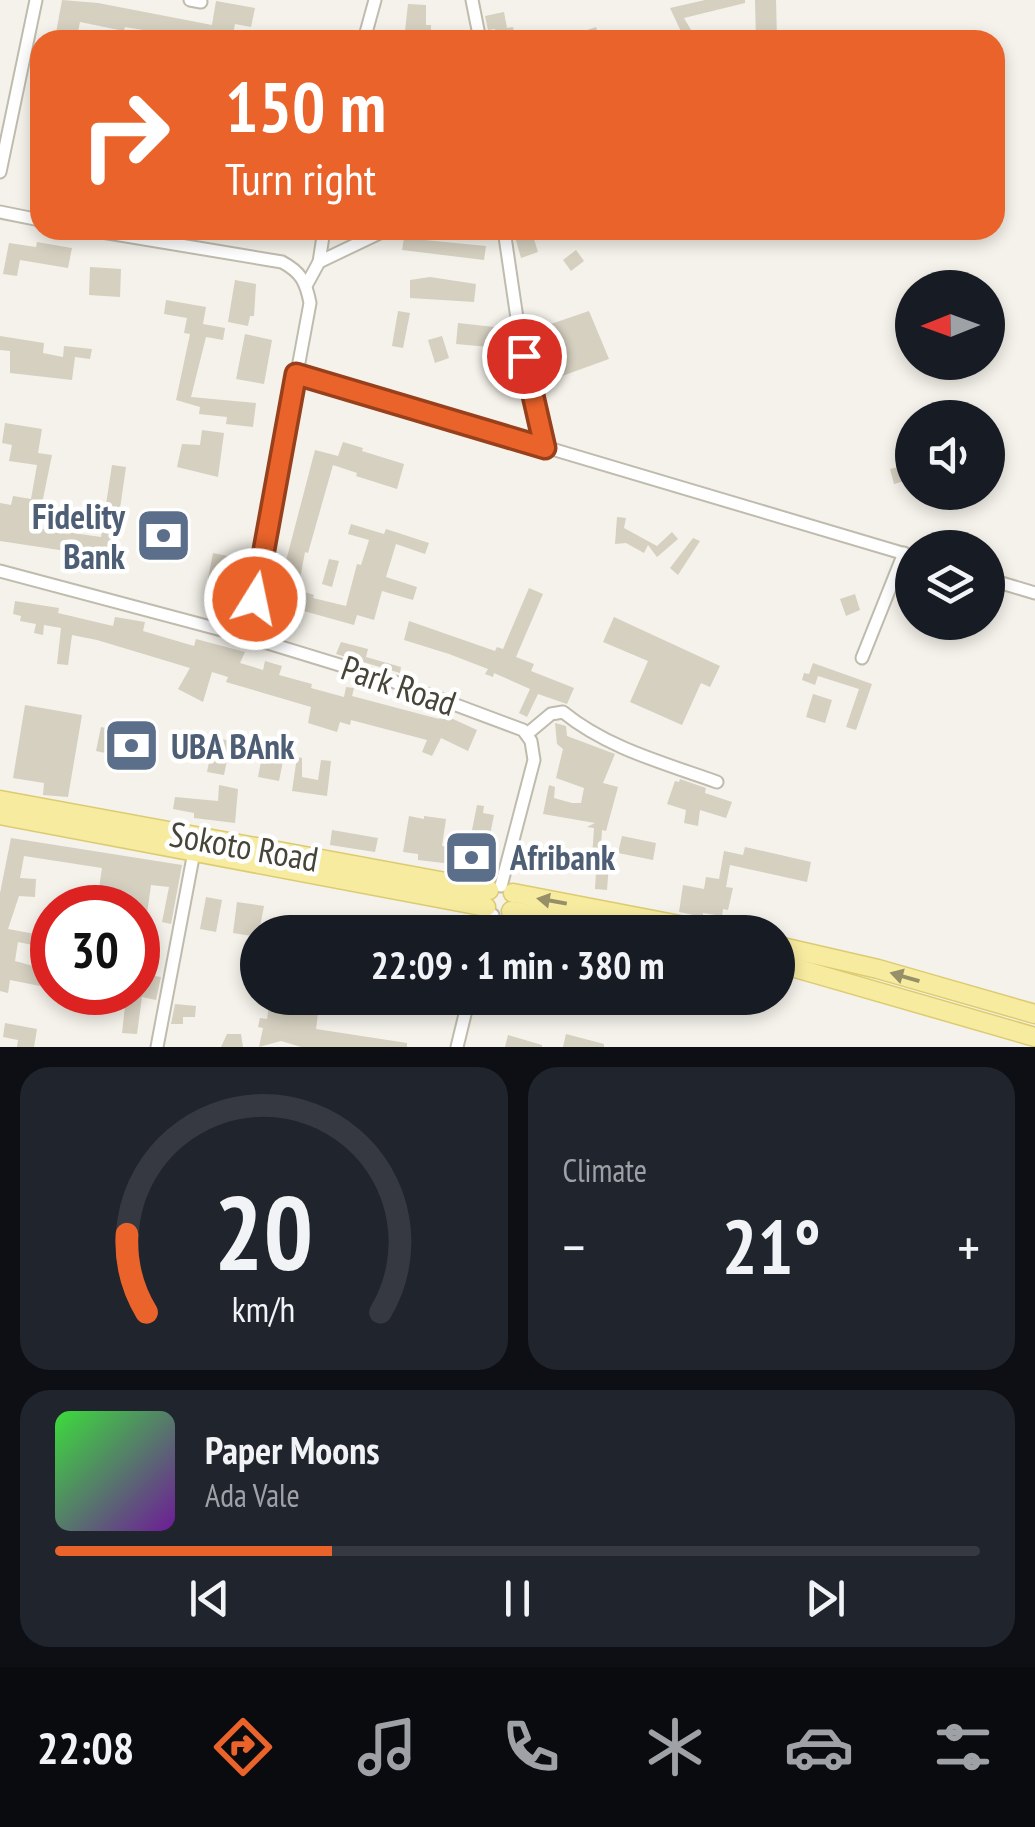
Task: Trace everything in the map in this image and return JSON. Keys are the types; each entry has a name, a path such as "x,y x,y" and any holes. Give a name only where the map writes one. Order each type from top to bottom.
{"main road":[{"name":"Sokoto Road","path":"0,800 497,905"},
{"name":"Sokoto Road","path":"0,815 497,905"},
{"path":"497,905 548,915"},
{"path":"497,905 578,915"},
{"path":"795,950 1035,1014"},
{"path":"795,968 1035,1037"}],"street":[{"path":"0,172 36,0"},
{"path":"367,30 375,0"},
{"path":"472,0 478,30"},
{"path":"0,212 30,218"},
{"path":"150,240 282,262 298,270 306,284 310,303 248,637"},
{"path":"306,284 318,262 322,240"},
{"path":"318,262 365,240"},
{"path":"505,240 518,325 545,448"},
{"path":"296,374 895,550"},
{"name":"Park Road","path":"0,571 248,637 409,687 512,724 527,734"},
{"path":"862,658 895,583"},
{"path":"1005,583 1035,593"},
{"path":"497,905 534,760 534,748 527,734 551,714 562,712 586,730 640,755 718,782"},
{"path":"157,1047 194,852"},
{"path":"457,1047 465,1015"}],"building":[{"path":"62,0 212,25 216,1 255,8 251,27 235,24 234,30 119,30 80,22 78,30 57,30"},
{"path":"705,0 745,0 684,18 691,30 680,30 670,8"},
{"path":"755,0 776,0 777,30 756,30"},
{"path":"408,4 426,5 426,25 431,25 431,30 405,30"},
{"path":"504,12 507,28 514,30 488,30 485,16"},
{"path":"404,240 486,246 484,260 402,250"},
{"path":"516,240 534,240 538,252 521,258"},
{"path":"37,242 72,248 68,268 20,260 17,276 3,274 9,243 36,247"},
{"path":"576,250 584,261 571,271 563,260"},
{"path":"90,267 121,269 120,297 89,295"},
{"path":"430,277 476,284 474,302 410,298 410,280"},
{"path":"235,280 256,284 254,316 250,316 248,326 228,322"},
{"path":"166,300 206,307 203,324 225,328 223,340 206,337 191,397 256,403 253,427 226,424 227,417 199,414 200,407 176,400 190,334 184,333 187,318 164,314"},
{"path":"398,311 410,313 403,348 392,346"},
{"path":"589,311 609,359 551,380 543,357 551,354 542,327"},
{"path":"458,323 503,328 501,348 456,344"},
{"path":"245,334 272,340 264,384 236,379"},
{"path":"0,336 44,343 43,353 63,357 64,346 92,349 90,359 75,357 72,380 10,373 10,351 0,350"},
{"path":"442,336 449,358 435,363 428,340"},
{"path":"5,423 42,429 38,453 52,455 37,528 101,537 112,465 126,467 111,571 97,569 99,556 0,541 0,503 11,505 13,496 31,499 37,465 9,461 12,445 2,443"},
{"path":"202,430 224,433 218,477 177,467 182,444 200,445"},
{"path":"343,442 404,464 397,489 333,465 308,553 305,552 298,590 346,606 357,564 361,565 369,540 348,534 351,524 384,534 386,529 429,543 425,554 396,544 386,577 417,587 413,600 382,591 374,620 357,615 354,625 275,603 315,450 338,456"},
{"path":"617,517 626,518 624,528 657,546 672,532 678,539 657,557 648,545 644,553 626,543 615,544"},
{"path":"154,524 177,527 172,563 149,559"},
{"path":"693,538 700,541 678,575 670,568"},
{"path":"213,553 237,558 232,584 208,579"},
{"path":"329,559 339,561 332,587 322,584"},
{"path":"529,588 543,594 516,657 534,664 531,671 574,688 567,704 538,694 527,717 519,713 530,689 494,673 493,677 485,674 488,669 404,640 409,621 495,651 497,647 503,649"},
{"path":"855,594 860,610 846,616 840,599"},
{"path":"15,601 59,608 58,613 113,626 115,617 145,622 143,631 194,646 196,639 245,652 240,663 263,670 265,661 282,666 279,675 312,684 311,688 344,697 346,687 354,688 352,696 439,719 442,714 477,730 468,751 441,738 432,756 422,752 427,740 351,720 350,725 340,722 337,732 308,723 311,707 226,682 228,677 212,672 203,702 178,689 190,668 97,640 72,635 68,665 57,664 61,628 44,625 43,635 34,633 36,624 20,621 21,616 13,614"},
{"path":"614,617 720,666 710,687 701,683 682,725 630,702 648,661 603,642"},
{"path":"341,642 368,649 366,657 401,667 400,673 336,654"},
{"path":"813,663 872,684 856,730 846,727 859,689 818,676 815,685 802,680"},
{"path":"813,694 832,700 825,723 806,717"},
{"path":"25,705 82,715 68,797 43,795 44,783 13,778"},
{"path":"555,723 566,726 567,736 615,754 603,783 618,787 606,831 602,830 600,863 609,864 607,890 595,889 596,872 591,872 594,828 587,827 595,823 543,814 549,785 555,787 554,798 572,803 581,803 584,788 556,778 563,749 557,744"},
{"path":"101,727 152,738 147,762 96,751"},
{"path":"208,736 231,741 224,775 207,772 209,762 202,761"},
{"path":"265,741 286,746 279,781 258,777"},
{"path":"297,757 302,758 302,777 318,780 321,760 331,761 327,796 292,791"},
{"path":"680,779 732,802 726,818 700,810 698,826 684,823 686,810 667,804 675,781"},
{"path":"219,785 238,789 235,823 194,818 194,813 173,809 175,797 218,801"},
{"path":"477,805 484,806 483,813 494,815 486,855 478,867 418,860 418,854 403,852 409,816 446,819 442,846 468,850"},
{"path":"332,830 378,838 375,852 330,845"},
{"path":"622,836 656,843 653,860 618,853"},
{"path":"11,838 182,865 171,924 162,922 169,887 99,885 102,868 24,856 20,878 36,879 36,885 30,885 30,897 19,896 8,929 30,933 30,944 18,942 15,961 30,965 30,984 10,980 8,993 0,991 0,893"},
{"path":"745,847 811,862 807,882 730,865 726,887 733,888 728,910 723,909 722,915 679,912 683,885 704,889 706,877 719,879 724,851 743,855"},
{"path":"206,897 222,900 216,932 200,929"},
{"path":"237,902 264,906 262,915 240,915 240,934 233,933"},
{"path":"175,1004 196,1006 195,1017 183,1017 183,1024 171,1024"},
{"path":"124,1015 140,1015 137,1034 122,1033"},
{"path":"268,1015 318,1015 316,1029 407,1043 407,1047 301,1047 281,1041 259,1047 263,1028 258,1027 260,1018 267,1019"},
{"path":"5,1023 37,1029 34,1047 17,1047 18,1040 3,1037"},
{"path":"227,1034 241,1034 243,1047 221,1047"},
{"path":"566,1034 604,1044 604,1047 563,1047"},
{"path":"508,1035 542,1045 542,1047 505,1047"}],"place":[{"name":"Fidelity Bank","path":"164,536"},
{"name":"UBA BAnk","path":"132,746"},
{"name":"Afribank","path":"471,857"}],"route":[{"path":"255,599 296,374 545,448 524,356"}]}
